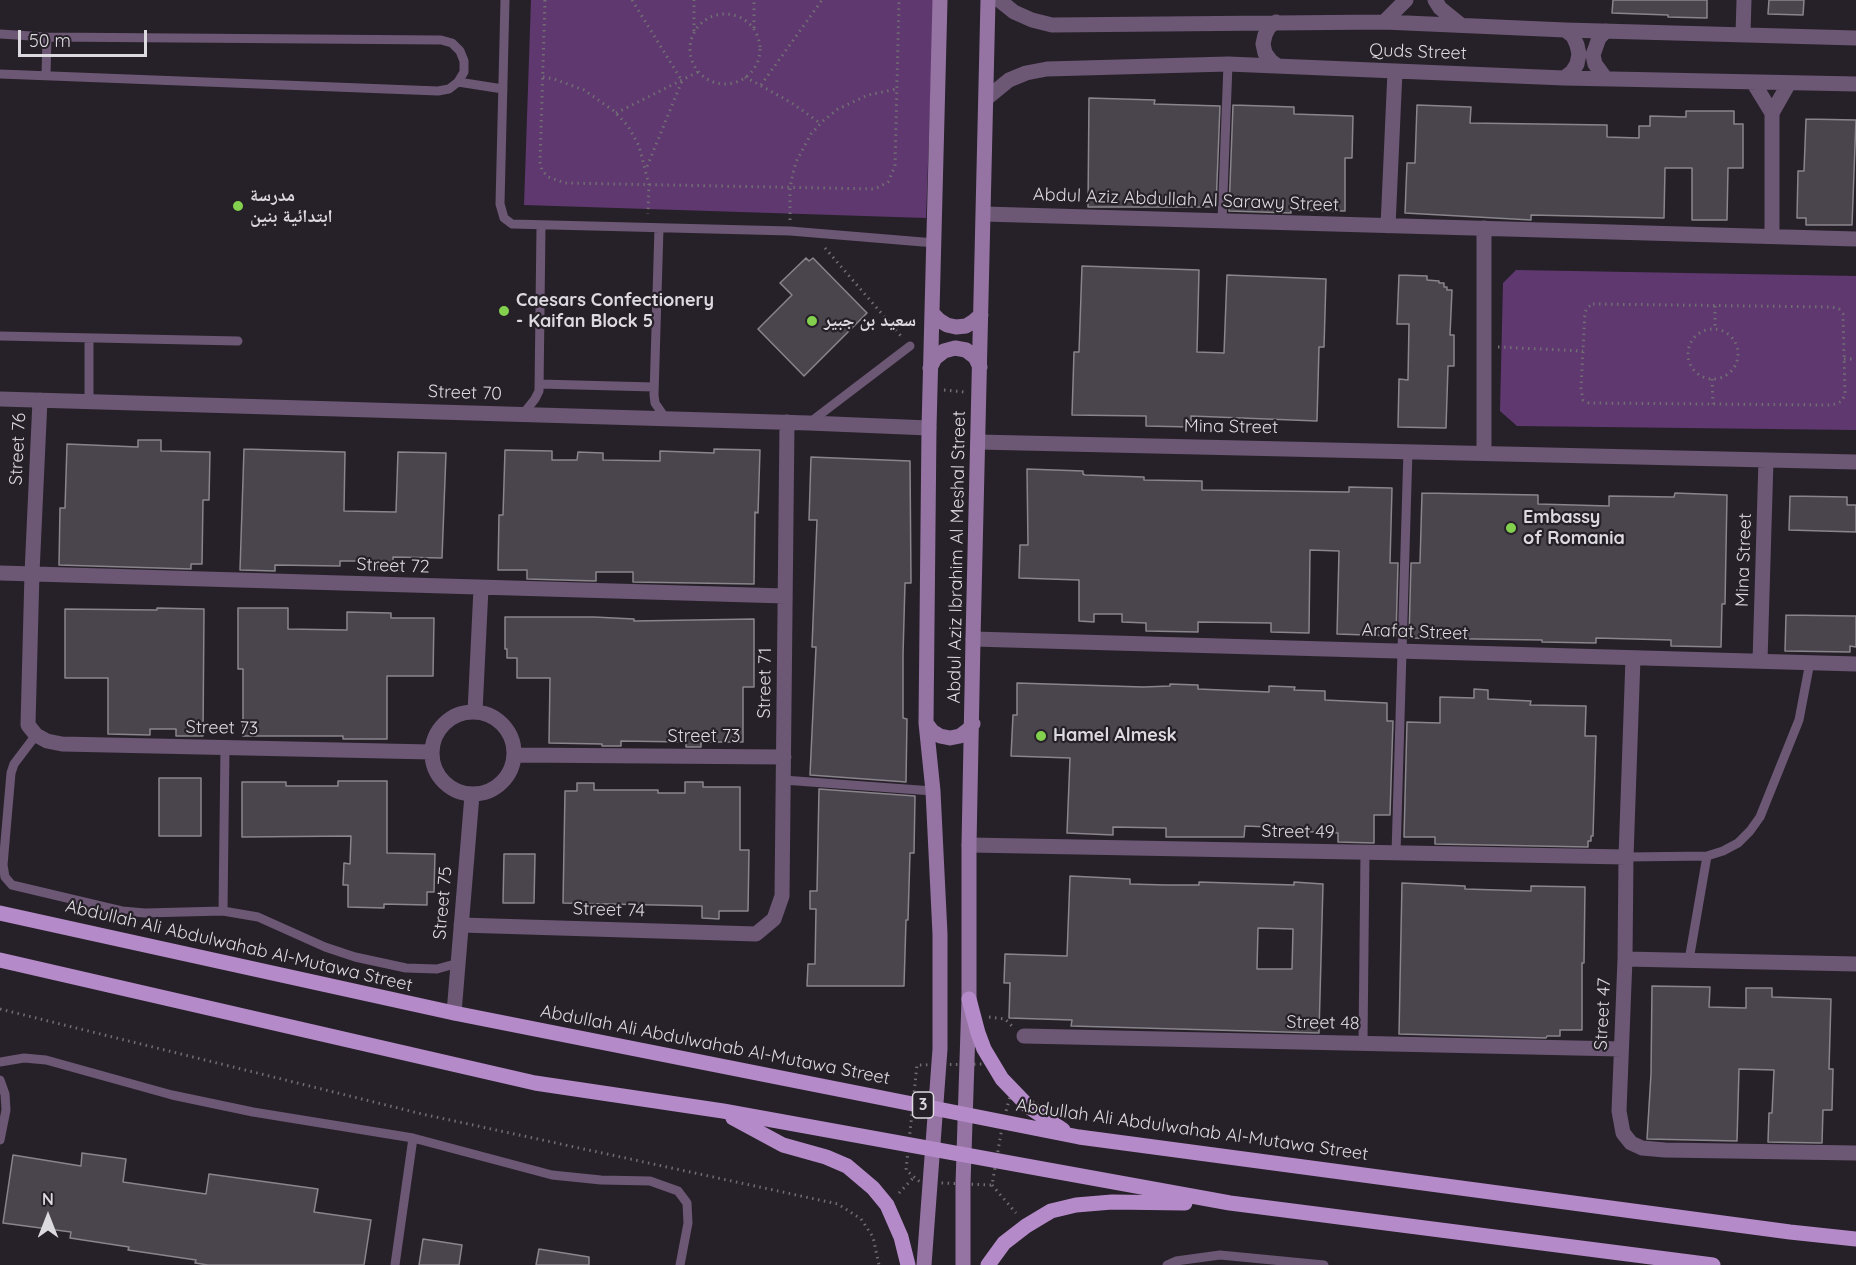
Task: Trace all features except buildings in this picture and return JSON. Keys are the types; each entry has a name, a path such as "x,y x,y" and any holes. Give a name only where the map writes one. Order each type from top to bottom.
{"main road":[{"name":"Abdul Aziz Ibrahim Al Meshal Street","path":"924,1265 940,1049 940,945 933,791 926,723 930,368 940,0"},
{"name":"Abdul Aziz Ibrahim Al Meshal Street","path":"963,1265 973,639 988,0"},
{"path":"932,313 939,321 956,327 966,326 981,315"},
{"path":"930,368 935,358 944,351 955,348 966,350 975,357 980,367"},
{"path":"926,723 932,731 950,738 960,736 973,724"},
{"name":"Abdullah Ali Abdulwahab Al-Mutawa Street","path":"0,912 454,1013 1079,1137 1779,1231 1856,1239"},
{"name":"3","path":"0,960 535,1083 723,1112 1230,1203 1713,1265"},
{"path":"969,999 981,1041 993,1064 1015,1094 1045,1119 1079,1137"},
{"path":"723,1112 783,1144 847,1166 873,1188 887,1206 901,1237 908,1265"},
{"path":"988,1265 1004,1243 1051,1211 1112,1202 1230,1203"}],"street":[{"name":"Quds Street","path":"999,0 1014,12 1052,25 1384,22 1566,30 1856,38"},
{"path":"1384,22 1406,0"},
{"path":"1435,0 1440,8 1461,25"},
{"path":"1743,34 1744,0"},
{"path":"1276,22 1269,27 1263,44 1265,53 1278,66"},
{"path":"1564,78 1572,72 1579,54 1573,36 1566,30"},
{"path":"1606,31 1599,38 1593,55 1595,64 1606,79"},
{"name":"Quds Street","path":"987,98 1009,80 1047,69 1228,64 1564,78 1856,84"},
{"path":"1388,226 1395,71"},
{"path":"1753,82 1772,113"},
{"path":"1772,236 1772,113 1789,83"},
{"name":"Abdul Aziz Abdullah Al Sarawy Street","path":"984,214 1856,239"},
{"path":"1484,228 1484,453"},
{"name":"Street 70","path":"0,399 666,418 929,429"},
{"name":"Street 76","path":"36,735 28,724 28,715 40,400"},
{"name":"Street 71","path":"756,934 774,919 782,896 787,422"},
{"name":"Mina Street","path":"978,442 1856,462"},
{"name":"Mina Street","path":"1760,661 1766,460"},
{"name":"Street 72","path":"0,573 785,596"},
{"path":"475,712 482,588"},
{"name":"Arafat Street","path":"973,639 1856,664"},
{"name":"Street 47","path":"1633,658 1619,1121 1623,1133 1631,1143 1642,1148 1665,1150 1856,1153"},
{"path":"475,712 491,715 504,725 513,739 515,755 511,771 502,784 488,793 472,795 456,792 443,782 434,768 432,752 435,736 445,723 458,714 475,712"},
{"name":"Street 73","path":"36,735 46,741 63,744 432,752"},
{"name":"Street 73","path":"515,755 784,757"},
{"name":"Street 75","path":"454,1013 472,795"},
{"name":"Street 49","path":"969,845 1626,857"},
{"name":"Street 74","path":"461,925 756,934"},
{"path":"1625,959 1856,964"},
{"name":"Street 48","path":"1024,1036 1621,1049"}],"lane":[{"path":"505,0 500,204 504,218 512,224 790,231 935,243"},
{"path":"0,34 47,37 441,40 452,43 460,51 464,61 464,72 458,82 449,89 438,91 0,74"},
{"path":"46,75 47,37"},
{"path":"1222,221 1228,64"},
{"path":"458,82 503,88"},
{"path":"523,414 539,391 541,226"},
{"path":"659,228 654,387 655,403 666,418"},
{"path":"0,336 237,341"},
{"path":"89,338 89,402"},
{"path":"809,423 910,346"},
{"path":"539,384 654,387"},
{"path":"1396,853 1408,450"},
{"path":"1626,857 1707,856 1738,843 1750,831 1760,817 1799,720 1810,662"},
{"path":"36,735 14,764 11,773 3,865 5,877 12,885 122,911 145,913 223,911 258,917 325,947 355,957 406,968 438,969 455,964 458,960"},
{"path":"223,911 225,747"},
{"path":"783,780 933,791"},
{"path":"1363,1043 1365,852"},
{"path":"1689,960 1707,856"},
{"path":"0,1062 24,1058 45,1060 172,1095 254,1112 413,1138 552,1175 601,1180 650,1181 678,1191 687,1203 688,1223 680,1265"},
{"path":"0,1080 5,1094 6,1110 0,1140"},
{"path":"395,1265 413,1138"},
{"path":"1167,1265 1176,1261 1220,1255 1324,1265"}],"path":[{"path":"545,0 540,162 542,170 548,177 565,183 875,189 888,182 895,166 899,0"},
{"path":"632,0 682,81"},
{"path":"694,0 694,33"},
{"path":"754,0 754,30"},
{"path":"761,85 822,0"},
{"path":"730,15 743,20 754,30 759,41 760,53 756,65 745,77 736,82 715,83 698,72 690,55 690,44 694,33 703,22 716,16 730,15"},
{"path":"616,113 698,72"},
{"path":"543,77 584,90 616,113 628,126 639,146 649,185 647,228"},
{"path":"745,77 792,103 820,124"},
{"path":"645,171 682,81"},
{"path":"790,231 790,188 800,154 820,124 838,109 852,102 868,95 897,89"},
{"path":"813,233 910,346"},
{"path":"1593,304 1715,305 1839,309 1843,314 1845,394 1842,400 1836,404 1713,404 1589,403 1583,400 1581,396 1585,312 1588,307 1593,304"},
{"path":"1715,305 1715,328"},
{"path":"1715,328 1730,334 1735,340 1738,355 1732,370 1719,378 1712,379 1697,373 1688,360 1688,352 1689,344 1700,332 1715,328"},
{"path":"1484,347 1583,351"},
{"path":"1844,359 1856,359"},
{"path":"1712,379 1713,404"},
{"path":"930,389 980,393"},
{"path":"0,1009 422,1114 838,1204 861,1219 873,1237 879,1265"},
{"path":"972,1016 1005,1019 1024,1036"},
{"path":"967,1064 987,1064 1011,1093 996,1161"},
{"path":"887,1206 914,1177"},
{"path":"992,1185 1026,1226"}],"shaded area":[{"path":"531,0 934,0 926,218 524,205"},
{"path":"1516,270 1856,276 1856,430 1517,426 1500,411 1503,283"}],"place":[{"name":"مدرسة ابتدائية بنين","path":"238,206"},
{"name":"Caesars Confectionery - Kaifan Block 5","path":"504,311"},
{"name":"سعيد بن جبير","path":"812,321"},
{"name":"Embassy of Romania","path":"1511,528"},
{"name":"Hamel Almesk","path":"1041,736"}]}
